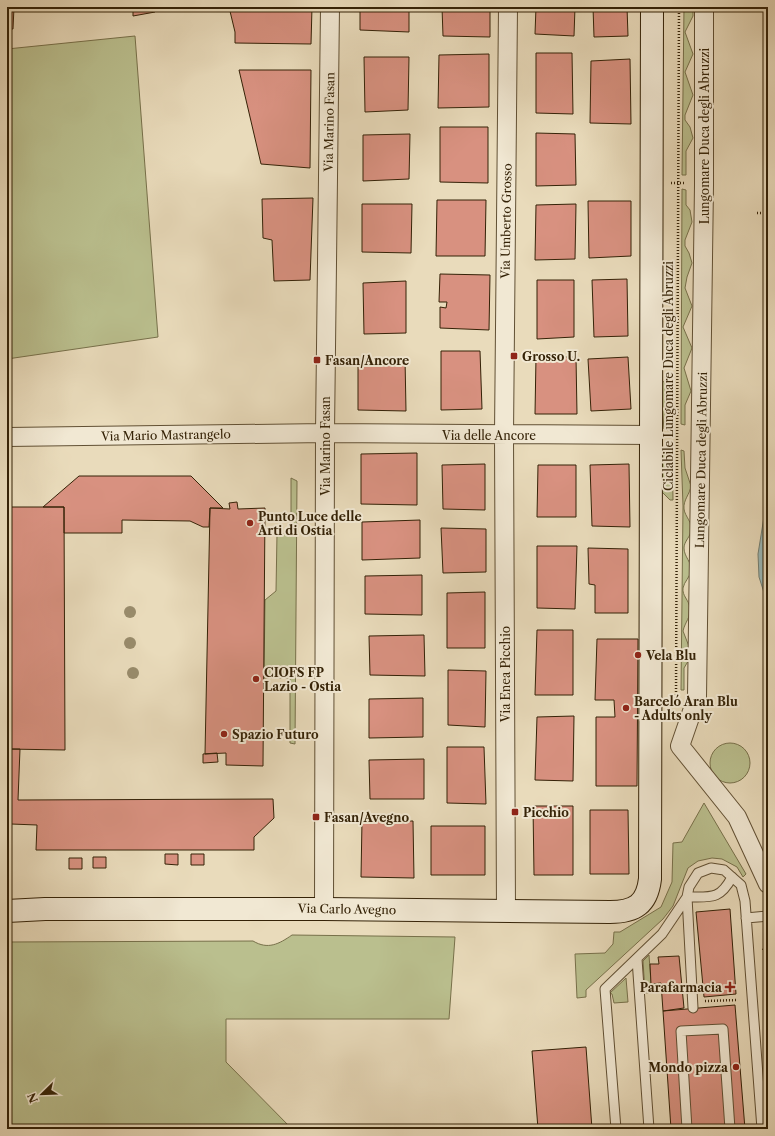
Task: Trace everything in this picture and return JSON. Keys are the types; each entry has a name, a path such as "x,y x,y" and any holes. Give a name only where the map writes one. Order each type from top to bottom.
{"street":[{"name":"Via Marino Fasan","path":"324,909 325,433 330,7"},
{"name":"Via Umberto Grosso","path":"504,435 508,7"},
{"path":"652,7 652,435"},
{"name":"Lungomare Duca degli Abruzzi","path":"704,7 704,185 698,697 680,746 736,817 768,884"},
{"name":"Via delle Ancore","path":"325,433 652,435"},
{"name":"Via Mario Mastrangelo","path":"7,437 325,433"},
{"name":"Via Enea Picchio","path":"504,435 506,912"},
{"name":"Via Carlo Avegno","path":"12,909 324,909 623,912 635,908 643,900 648,891 650,880 652,435"}],"lane":[{"path":"692,1005 687,897 689,887 698,873 711,868 724,870 742,885 746,918 762,1129"},
{"path":"687,897 718,895 726,890 732,877"},
{"path":"616,1129 605,990 662,934 687,897"},
{"path":"746,918 768,916"},
{"path":"638,959 649,1129"},
{"path":"687,1129 681,1031 723,1029 730,1129"}],"path":[{"name":"Ciclabile Lungomare Duca degli Abruzzi","path":"676,701 679,7"},
{"path":"652,182 704,185"},
{"path":"757,213 768,213"},
{"path":"652,435 701,438"},
{"path":"692,1005 752,1000"}],"green space":[{"path":"684,7 693,7 693,16 685,32 693,54 685,72 693,95 685,115 685,120 690,127 693,138 686,151 686,175 682,175"},
{"path":"135,36 158,337 7,359 7,49"},
{"path":"682,189 686,190 686,205 690,210 692,222 685,240 685,246 692,263 685,288 692,306 683,327 692,348 684,368 691,391 685,405 685,425 681,424"},
{"path":"673,374 672,432 664,429 662,405 657,387"},
{"path":"672,443 673,500 670,500 657,487 664,448"},
{"path":"681,450 684,451 685,468 691,486 684,506 691,528 691,532 684,548 691,571 683,588 690,611 683,631 690,649 690,658 684,668 684,690 681,690 683,506"},
{"path":"291,478 297,481 295,744 290,743 290,678 264,678 265,600 276,591 277,534 291,533"},
{"path":"730,743 738,745 744,749 748,755 750,763 748,771 744,777 738,781 730,783 722,781 716,777 712,771 710,763 712,755 716,749 722,745"},
{"path":"704,803 746,874 743,877 737,867 722,859 712,858 698,861 688,868 673,906 663,919 586,990 586,997 577,998 575,954 605,953 613,944 614,932 620,932 661,907 672,882 673,843 682,842"},
{"path":"292,935 455,937 449,1019 226,1019 226,1062 292,1129 7,1129 7,942 253,941 258,944 273,945"},
{"path":"649,955 651,983 661,983 662,992 645,993 643,961"},
{"path":"626,978 628,1002 614,1003 612,994 610,993"}],"water":[{"path":"768,492 768,605 759,577 758,554"}],"building":[{"path":"7,7 14,7 13,29 7,29"},
{"path":"87,7 110,7 87,8"},
{"path":"133,7 154,7 155,12 133,16"},
{"path":"229,7 312,7 311,44 235,43 235,32"},
{"path":"360,7 409,7 409,32 360,30"},
{"path":"442,7 490,7 490,37 443,36"},
{"path":"536,7 575,7 574,36 535,34"},
{"path":"593,7 627,7 628,36 594,37"},
{"path":"536,53 572,53 573,114 536,113"},
{"path":"489,54 489,107 438,108 439,55"},
{"path":"364,57 409,57 408,110 365,112"},
{"path":"630,59 631,124 590,123 591,61"},
{"path":"239,70 311,70 310,168 261,164"},
{"path":"440,127 488,127 488,183 440,182"},
{"path":"536,133 575,134 576,185 536,186"},
{"path":"410,134 409,179 363,181 363,135"},
{"path":"313,198 310,280 274,281 272,240 263,238 262,199"},
{"path":"437,200 486,200 485,256 436,256"},
{"path":"588,201 631,201 631,256 589,258"},
{"path":"362,204 412,204 411,253 362,252"},
{"path":"576,204 575,259 535,260 536,205"},
{"path":"440,274 490,275 489,330 440,328 440,307 446,308 447,302 439,302"},
{"path":"627,279 628,336 594,337 592,280"},
{"path":"537,280 574,280 574,337 537,339"},
{"path":"406,281 406,333 364,334 363,283"},
{"path":"441,351 480,351 482,409 441,410"},
{"path":"536,357 576,357 577,414 535,414"},
{"path":"628,357 631,409 591,411 588,359"},
{"path":"405,358 406,411 358,410 358,359"},
{"path":"417,453 417,505 361,504 361,454"},
{"path":"485,464 485,510 443,509 442,465"},
{"path":"629,464 630,527 592,526 590,465"},
{"path":"538,465 576,465 576,517 537,517"},
{"path":"79,476 191,476 223,508 210,508 209,527 203,527 190,521 122,520 122,533 64,533 64,507 43,507"},
{"path":"237,502 238,509 265,508 263,766 226,765 226,753 205,754 210,508 230,509 229,503"},
{"path":"7,507 64,507 65,750 7,749"},
{"path":"420,520 420,558 362,560 362,522"},
{"path":"441,528 486,529 486,572 443,573"},
{"path":"537,546 577,546 575,609 537,608"},
{"path":"588,548 628,549 628,613 595,613 595,585 589,584"},
{"path":"422,575 422,615 365,614 365,576"},
{"path":"485,592 485,648 447,648 447,593"},
{"path":"537,630 573,630 573,695 535,695"},
{"path":"424,635 425,676 370,675 369,636"},
{"name":"Barceló Aran Blu - Adults only","path":"597,639 638,639 637,786 596,786 596,717 615,717 614,700 595,700"},
{"path":"448,670 486,671 485,727 448,725"},
{"path":"423,698 423,737 369,738 369,699"},
{"path":"574,716 573,781 535,780 537,717"},
{"path":"447,747 484,747 486,804 447,803"},
{"path":"7,749 20,749 18,800 273,799 274,818 254,837 254,850 36,850 37,825 11,824 7,820"},
{"path":"217,753 218,762 203,763 203,754"},
{"path":"424,759 424,799 370,799 369,760"},
{"path":"533,806 573,806 573,875 534,875"},
{"path":"590,810 628,810 629,874 590,874"},
{"path":"362,821 413,821 414,878 361,877"},
{"path":"431,826 485,826 485,875 431,875"},
{"path":"165,854 178,854 178,865 165,864"},
{"path":"191,854 204,854 204,865 191,865"},
{"path":"93,857 106,857 106,868 93,868"},
{"path":"69,858 82,858 82,869 69,869"},
{"path":"730,909 736,994 704,997 696,912"},
{"path":"679,956 684,1008 663,1011 661,983 651,984 650,964 659,964 658,957"},
{"path":"735,1005 745,1129 671,1129 663,1011"},
{"path":"586,1047 592,1129 538,1129 532,1051"}],"place":[{"name":"Grosso U.","path":"514,356"},
{"name":"Fasan/Ancore","path":"317,360"},
{"name":"Punto Luce delle Arti di Ostia","path":"250,523"},
{"name":"Vela Blu","path":"638,655"},
{"name":"CIOFS FP Lazio - Ostia","path":"256,679"},
{"name":"Barceló Aran Blu - Adults only","path":"626,708"},
{"name":"Spazio Futuro","path":"224,734"},
{"name":"Picchio","path":"515,812"},
{"name":"Fasan/Avegno","path":"316,817"},
{"name":"Parafarmacia","path":"730,987"},
{"name":"Mondo pizza","path":"736,1067"}]}
